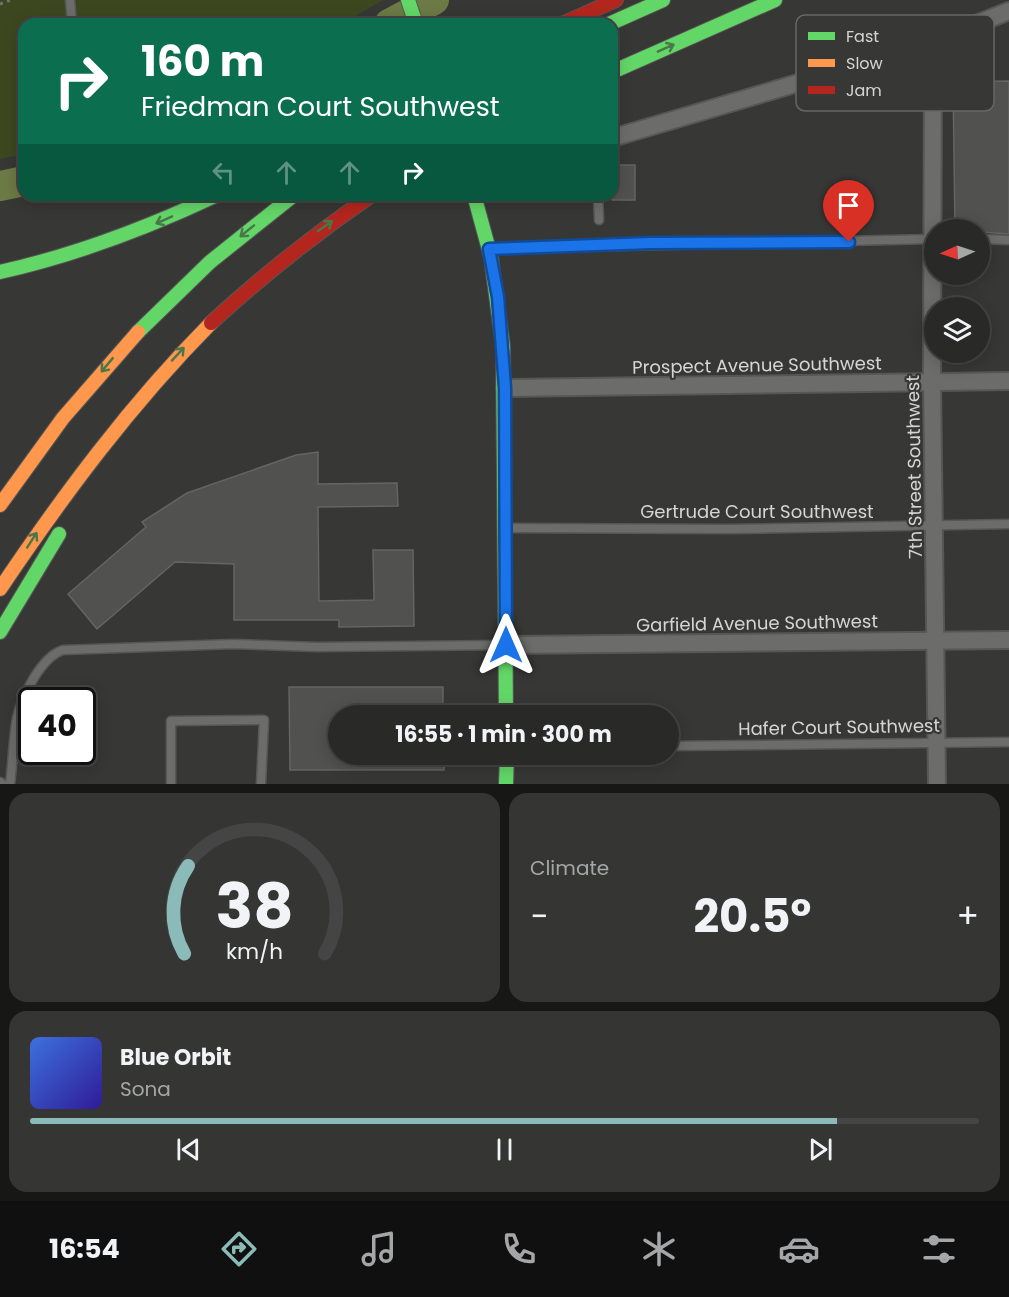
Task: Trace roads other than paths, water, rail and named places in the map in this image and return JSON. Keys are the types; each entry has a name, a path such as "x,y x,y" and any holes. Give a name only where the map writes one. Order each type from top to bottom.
{"main road":[{"path":"408,0 414,18"},
{"path":"576,18 616,0"},
{"path":"618,20 663,0"},
{"path":"618,69 776,0"},
{"path":"0,272 85,252 203,201"},
{"path":"0,505 64,416 148,319 211,261 286,201"},
{"path":"0,589 47,516 108,436 162,371 236,297 302,243 363,201"},
{"path":"476,201 489,249 498,297 505,388 506,705"},
{"path":"0,632 71,514 108,436"},
{"path":"506,784 507,765"}],"street":[{"path":"994,17 1009,11"},
{"path":"618,136 796,83"},
{"name":"7th Street Southwest","path":"933,111 933,219"},
{"name":"7th Street Southwest","path":"933,285 937,784"},
{"name":"Prospect Avenue Southwest","path":"505,388 1009,381"},
{"name":"Garfield Avenue Southwest","path":"506,645 1009,640"}],"lane":[{"path":"70,0 72,18"},
{"path":"598,201 599,220"},
{"path":"489,249 924,239"},
{"path":"990,239 1009,240"},
{"name":"Gertrude Court Southwest","path":"505,528 730,529 1009,524"},
{"path":"10,784 18,717 43,663 54,654 68,649 234,644 317,647 506,645"},
{"path":"171,784 171,721 264,720 261,784"},
{"name":"Hafer Court Southwest","path":"679,746 1009,742"}],"waterway":[{"path":"400,18 434,0"},
{"path":"0,186 18,182"}]}
